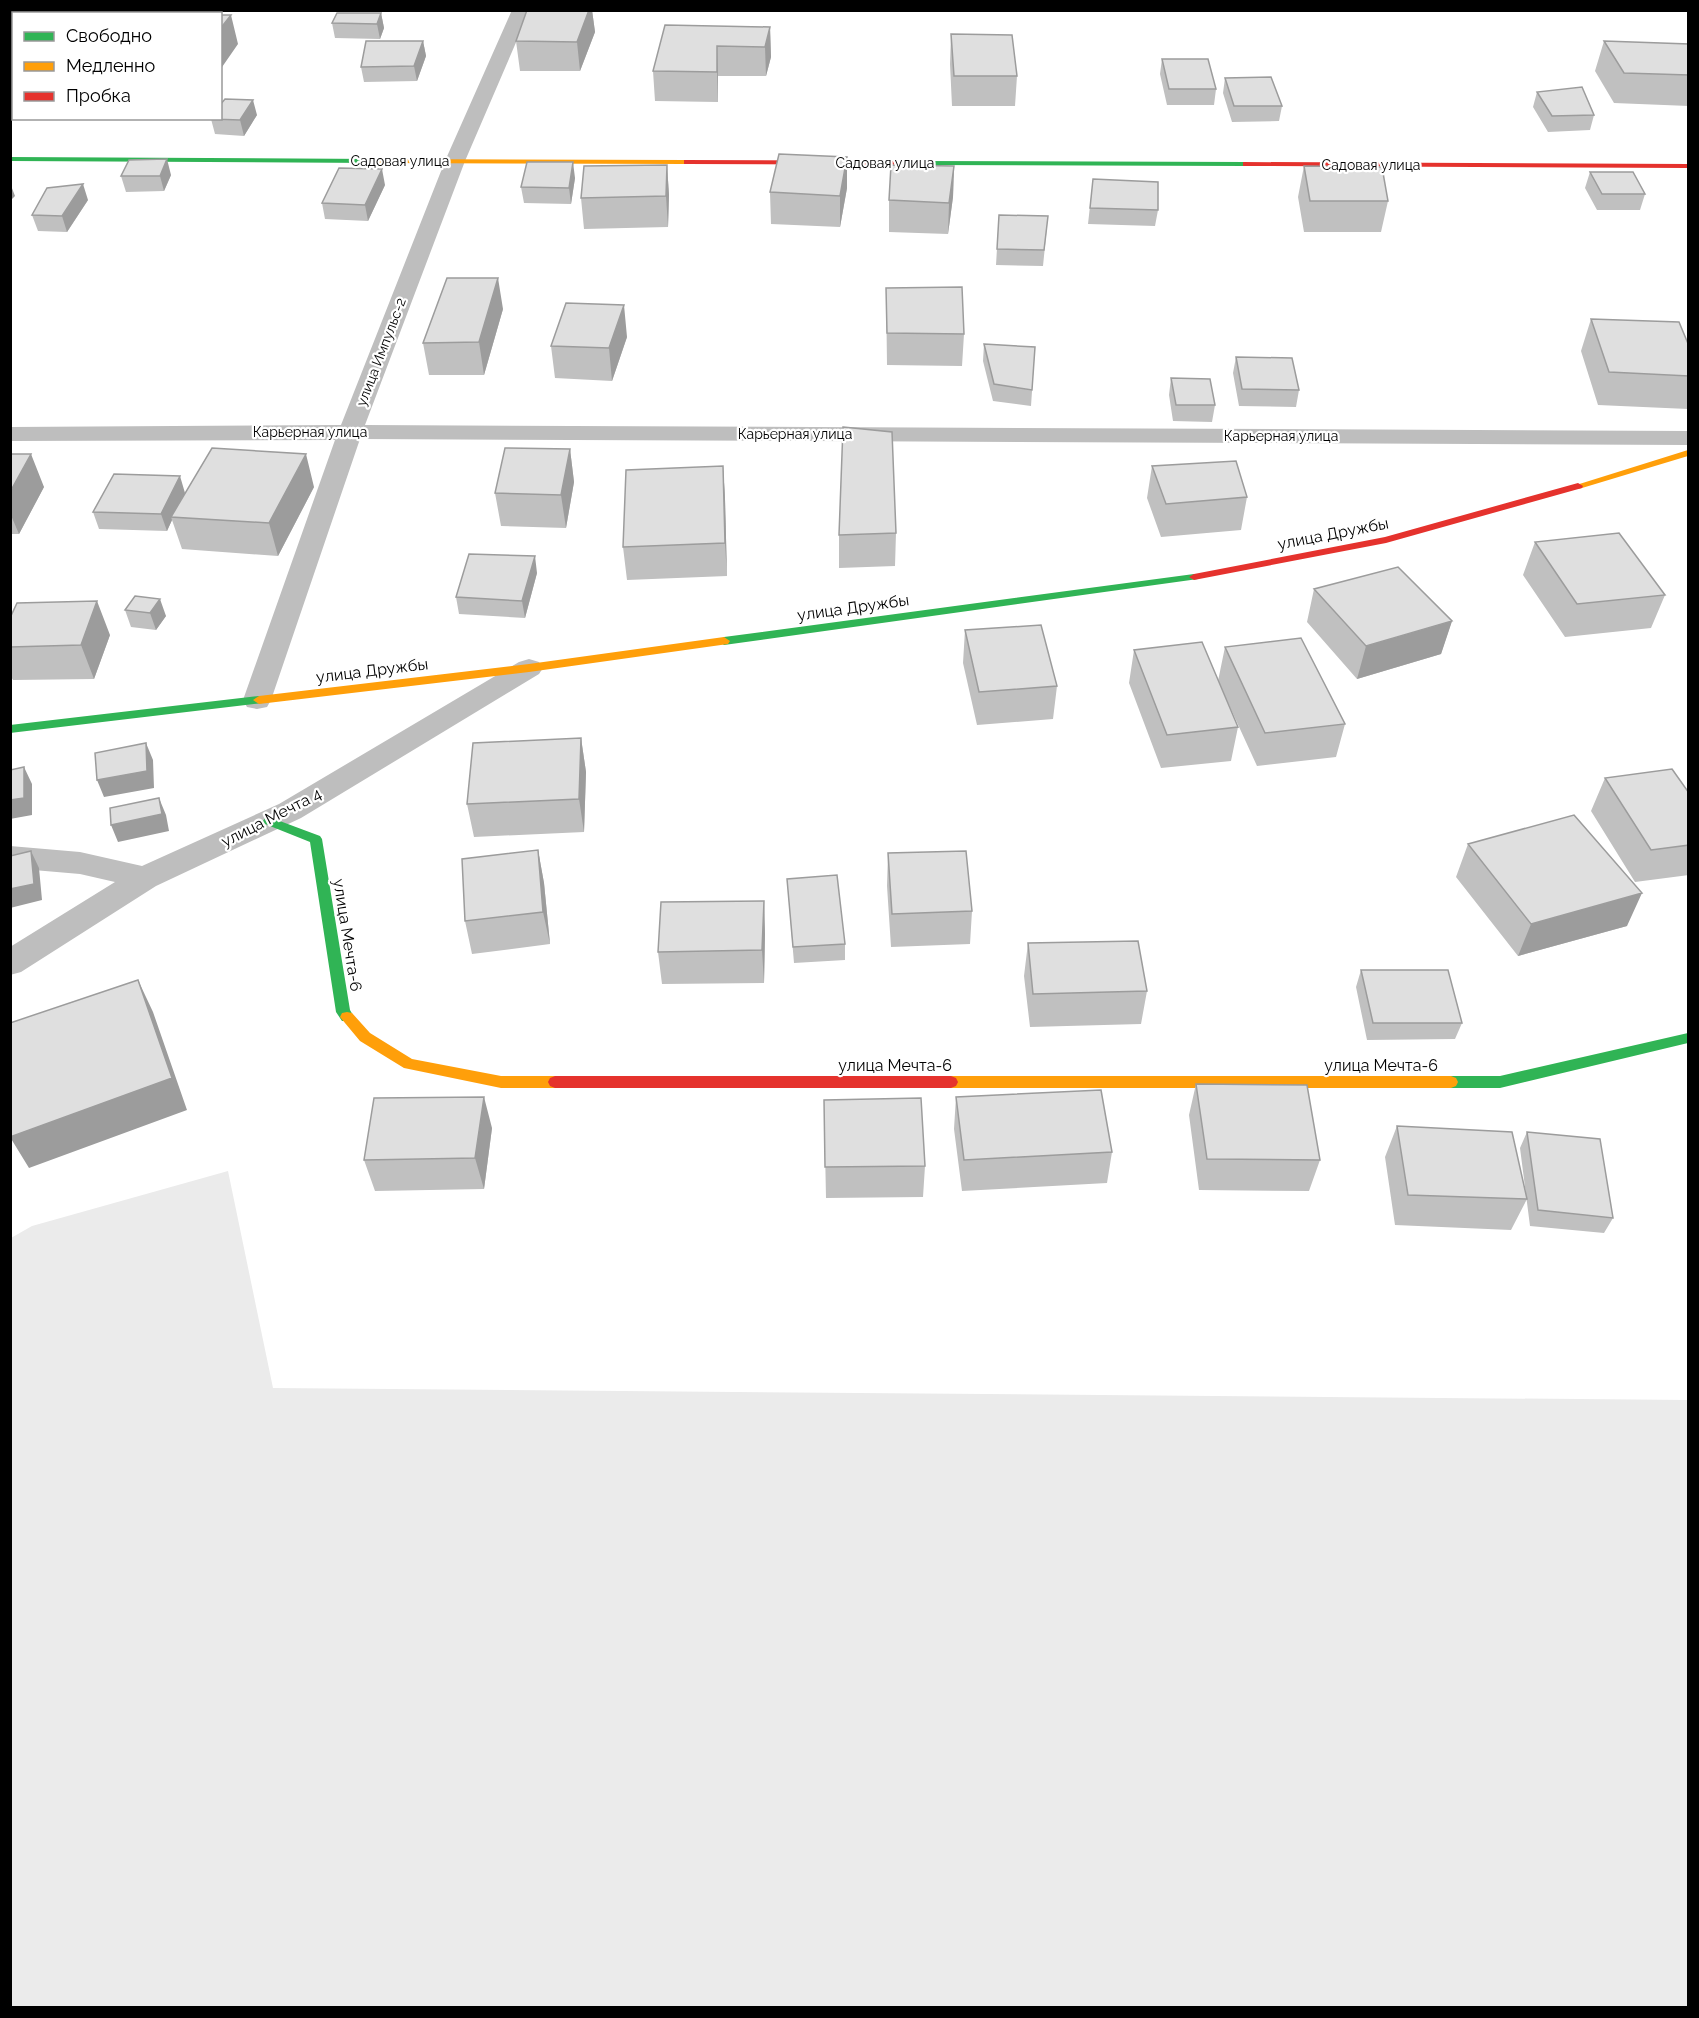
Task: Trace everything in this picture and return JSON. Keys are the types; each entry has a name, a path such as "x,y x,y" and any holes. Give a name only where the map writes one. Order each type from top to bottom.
{"street":[{"name":"улица Импульс-2","path":"257,700 350,432 455,161 520,10"},
{"name":"Садовая улица","path":"10,159 1689,166"},
{"name":"Карьерная улица","path":"10,434 350,432 1689,438"},
{"name":"улица Дружбы","path":"10,729 530,668 1183,579 1386,540 1524,503 1689,453"},
{"name":"улица Мечта 4","path":"10,963 146,878 269,821 530,668"},
{"name":"улица Мечта-6","path":"269,821 316,839 343,1012 365,1037 410,1064 501,1082 1500,1082 1689,1038"},
{"path":"10,857 80,863 146,878"}],"shaded area":[{"path":"228,1171 273,1388 1688,1400 1688,2007 11,2007 11,1238 32,1226"}],"building":[{"path":"527,10 589,10 577,42 516,41"},
{"path":"337,13 381,13 377,24 332,23"},
{"path":"222,15 231,15 222,26"},
{"path":"665,25 770,27 765,47 717,46 717,72 653,71"},
{"path":"951,34 1012,35 1017,76 954,76"},
{"path":"366,41 423,41 414,66 361,67"},
{"path":"1604,41 1689,44 1689,75 1624,73"},
{"path":"1162,59 1208,59 1216,89 1169,89"},
{"path":"1271,77 1282,106 1234,106 1225,78"},
{"path":"1582,87 1594,115 1552,116 1537,92"},
{"path":"225,99 253,100 240,120 222,119 222,103"},
{"path":"779,154 847,157 840,196 770,192"},
{"path":"167,159 160,176 121,176 129,160"},
{"path":"527,162 573,162 569,188 521,187"},
{"path":"667,165 666,196 581,198 584,166"},
{"path":"891,165 954,166 949,203 889,200"},
{"path":"1304,166 1382,167 1388,201 1310,201"},
{"path":"339,168 382,169 365,205 322,203"},
{"path":"1590,172 1633,172 1645,194 1602,194"},
{"path":"1093,179 1158,182 1158,210 1090,208"},
{"path":"83,184 62,216 32,215 47,188"},
{"path":"999,215 1048,216 1044,250 997,249"},
{"path":"447,278 498,278 479,342 423,343"},
{"path":"962,287 964,334 887,333 886,288"},
{"path":"566,303 624,305 609,348 551,346"},
{"path":"1591,319 1679,322 1689,346 1689,376 1609,372"},
{"path":"984,344 1035,347 1032,390 994,384"},
{"path":"1236,357 1292,358 1299,390 1242,389"},
{"path":"1171,378 1210,379 1215,405 1176,405"},
{"path":"843,427 892,432 896,533 839,535"},
{"path":"212,448 306,454 269,523 171,517"},
{"path":"505,448 570,449 561,495 495,493"},
{"path":"10,454 31,454 10,492"},
{"path":"1236,461 1247,497 1166,504 1152,466"},
{"path":"723,466 725,543 623,547 626,470"},
{"path":"114,474 180,476 161,514 93,512"},
{"path":"1619,533 1665,595 1577,604 1535,542"},
{"path":"469,554 535,556 522,601 456,597"},
{"path":"1398,567 1452,621 1366,646 1314,589"},
{"path":"135,596 160,599 150,613 125,610"},
{"path":"97,601 81,645 10,647 10,618 17,603"},
{"path":"1041,625 1057,686 979,692 965,630"},
{"path":"1301,638 1345,724 1265,733 1225,647"},
{"path":"1202,642 1238,727 1167,735 1134,650"},
{"path":"581,738 579,799 467,804 473,743"},
{"path":"146,743 147,771 97,780 95,753"},
{"path":"24,767 24,798 10,800 10,770"},
{"path":"1672,769 1689,793 1689,845 1651,850 1605,778"},
{"path":"159,798 162,814 111,825 110,808"},
{"path":"1574,815 1642,893 1531,924 1468,844"},
{"path":"538,850 543,912 465,921 462,859"},
{"path":"31,851 34,884 10,889 10,856"},
{"path":"966,851 972,911 892,914 888,853"},
{"path":"837,875 845,944 793,947 787,879"},
{"path":"764,901 762,950 658,952 661,902"},
{"path":"1138,941 1147,991 1033,994 1028,943"},
{"path":"1361,970 1448,970 1462,1023 1373,1023"},
{"path":"138,980 172,1078 10,1137 10,1023"},
{"path":"1196,1084 1307,1085 1320,1160 1207,1159"},
{"path":"1101,1090 1112,1152 964,1160 956,1097"},
{"path":"484,1097 475,1158 364,1160 374,1098"},
{"path":"921,1098 925,1166 825,1167 824,1100"},
{"path":"1397,1126 1512,1132 1527,1199 1408,1195"},
{"path":"1527,1132 1600,1139 1613,1218 1538,1210"}],"traffic: fast":[{"path":"10,159 375,161"},
{"path":"920,163 1246,164"},
{"path":"724,641 1194,577"},
{"path":"10,729 259,700"},
{"path":"269,821 316,839 343,1012 347,1017"},
{"path":"1451,1082 1500,1082 1688,1038"}],"traffic: slow":[{"path":"375,161 687,162"},
{"path":"1578,486 1688,453"},
{"path":"259,700 529,668 724,641"},
{"path":"347,1017 365,1037 409,1064 501,1082 555,1082"},
{"path":"951,1082 1451,1082"}],"traffic: jam":[{"path":"687,162 920,163"},
{"path":"1246,164 1688,166"},
{"path":"1194,577 1386,540 1578,486"},
{"path":"555,1082 951,1082"}]}
